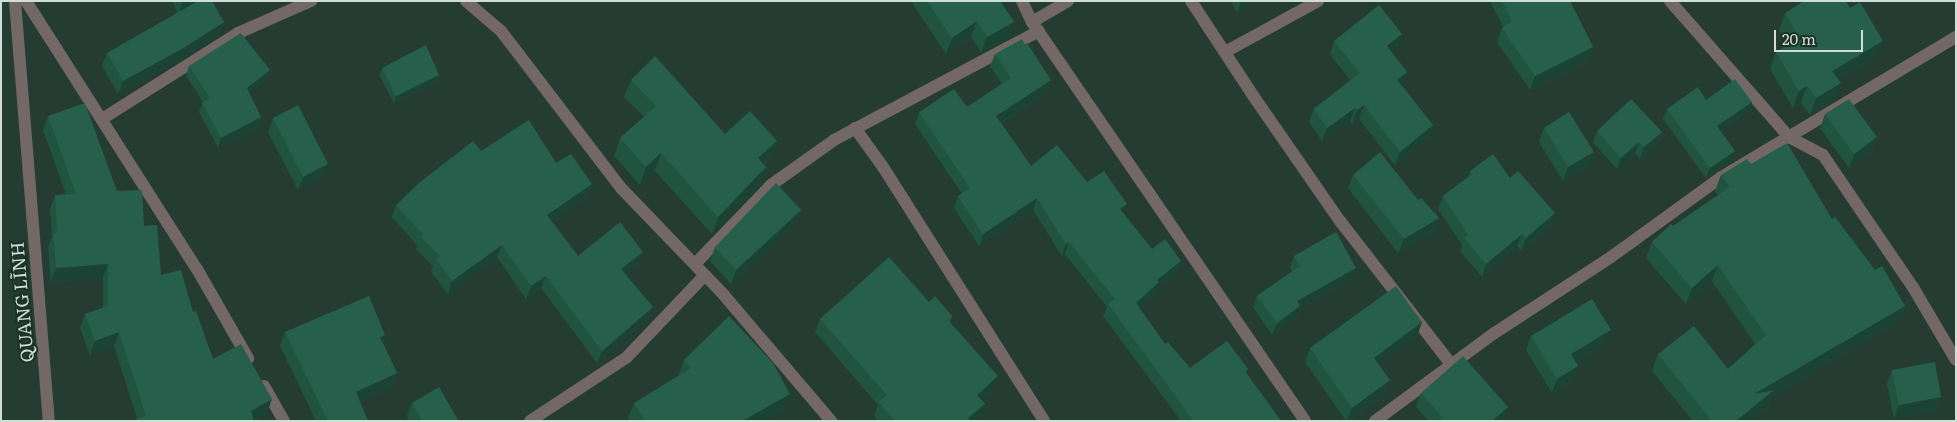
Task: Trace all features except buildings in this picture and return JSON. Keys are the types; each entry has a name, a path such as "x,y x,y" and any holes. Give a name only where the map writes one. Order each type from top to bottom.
{"street":[{"name":"QUANG LĨNH","path":"16,1 49,421"},
{"path":"26,1 197,269 284,421"},
{"path":"102,119 238,33 311,1"},
{"path":"466,1 500,31 622,189 706,275 830,421"},
{"path":"1022,1 1036,26 1305,421"},
{"path":"695,264 771,185 834,140 1036,26 1068,1"},
{"path":"1191,1 1340,221 1451,364"},
{"path":"1225,52 1318,1"},
{"path":"1670,1 1789,137 1823,155 1914,289 1956,360"},
{"path":"1375,421 1451,364 1611,257 1720,178 1956,37"},
{"path":"855,128 883,167 1044,421"},
{"path":"530,421 627,357 706,275"}]}
